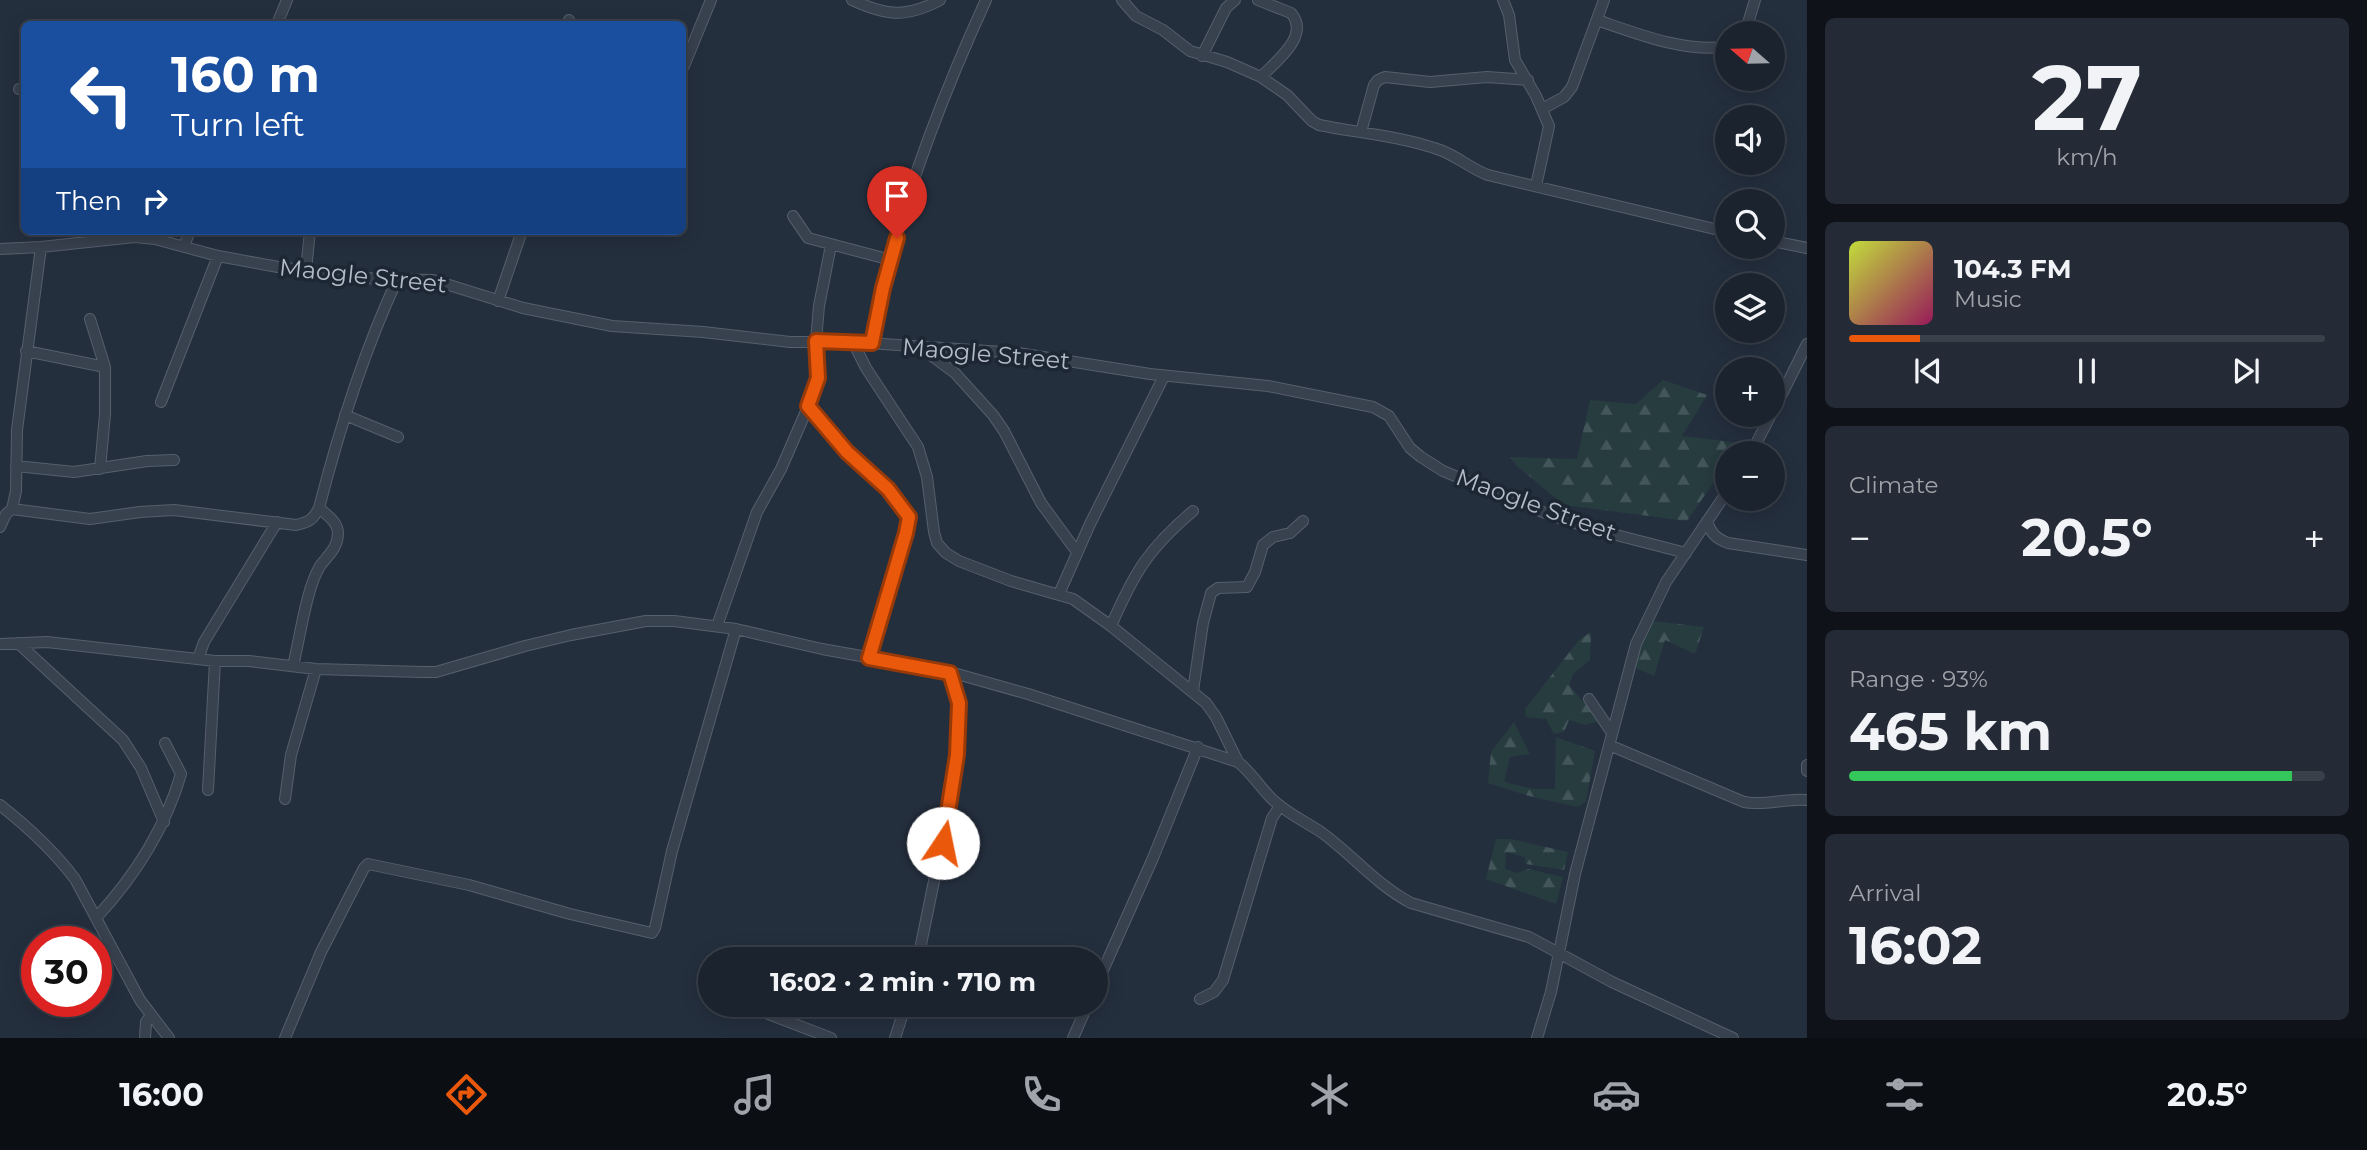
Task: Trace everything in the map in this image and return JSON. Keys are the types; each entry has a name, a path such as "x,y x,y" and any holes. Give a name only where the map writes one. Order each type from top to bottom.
{"street":[{"path":"278,21 287,0"},
{"path":"686,61 711,0"},
{"path":"852,0 891,13 923,10 940,0"},
{"path":"872,343 891,260 930,137 955,69 986,0"},
{"path":"1122,0 1136,16 1163,30 1189,51 1234,65 1261,77 1287,95 1319,125 1423,145 1452,155 1474,170 1715,229"},
{"path":"1202,56 1226,8 1233,0"},
{"path":"1258,0 1291,13 1297,26 1291,44 1261,77"},
{"path":"1503,0 1509,15 1512,54 1528,80 1549,126 1549,136 1536,186"},
{"path":"1542,109 1564,97 1572,87 1604,0"},
{"path":"1749,21 1755,0"},
{"path":"1597,20 1657,41 1715,46"},
{"path":"1361,132 1374,85 1385,77 1430,82 1460,78 1528,80"},
{"path":"793,216 808,238 891,260"},
{"path":"184,246 188,235"},
{"path":"306,270 310,235"},
{"path":"498,301 521,235"},
{"name":"Maogle Street","path":"0,248 41,247 135,237 184,246 218,256 306,270 397,280 433,279 498,301 612,326 703,332 790,342 853,342 1018,353 1164,376 1268,386 1373,407 1390,416 1410,448 1443,471 1550,515 1686,553"},
{"path":"1785,243 1807,248"},
{"path":"717,626 757,513 780,469 818,378 816,341 819,306 831,245"},
{"path":"0,527 6,514 12,509 16,491 17,430 41,247"},
{"path":"161,402 218,256"},
{"path":"12,509 90,519 174,510 296,524 309,522 319,508 345,415 397,280"},
{"path":"90,319 105,368 105,414 100,469"},
{"path":"853,342 866,368 918,447 927,477 937,543 946,553 959,561 1011,581 1059,594 1085,606 1206,703 1216,717 1238,762"},
{"path":"1785,387 1807,344"},
{"path":"921,347 955,373 993,415 1041,503 1077,552"},
{"path":"26,351 105,368"},
{"path":"1059,594 1164,376"},
{"path":"808,406 847,452 888,489 909,517 869,658"},
{"path":"345,415 398,437"},
{"path":"16,466 74,472 147,461 174,460"},
{"path":"293,666 314,580 335,546 338,532 336,523 319,508"},
{"path":"1537,1038 1551,992 1572,887 1636,643 1649,612 1715,509"},
{"path":"1111,626 1138,567 1168,533 1193,512"},
{"path":"1707,520 1717,539"},
{"path":"1193,691 1203,623 1211,593 1219,588 1247,587 1255,572 1263,545 1273,537 1290,533 1303,521"},
{"path":"198,659 204,642 277,522"},
{"path":"1694,540 1717,539 1807,555"},
{"path":"0,644 47,642 215,661 249,661 316,669 436,672 526,646 646,621 674,621 736,629 950,673 1198,747 1238,762 1280,806 1321,832 1364,871 1411,903 1517,933 1621,986 1733,1038"},
{"path":"285,1038 321,952 363,867 368,864 458,882 570,914 652,933 672,851 736,629"},
{"path":"18,643 123,740 141,768 164,822"},
{"path":"208,790 215,661"},
{"path":"285,799 293,748 316,669"},
{"path":"920,947 948,815 957,755 959,703 950,673"},
{"path":"1589,699 1612,733"},
{"path":"96,918 129,879 164,822 181,774 165,743"},
{"path":"1609,746 1744,802 1754,804 1807,800"},
{"path":"1108,959 1198,747"},
{"path":"1807,765 1807,771"},
{"path":"0,805 25,825 75,879 118,961 169,1038"},
{"path":"1200,999 1214,992 1223,980 1272,818 1280,806"},
{"path":"145,1038 146,1022 151,1014"},
{"path":"776,1017 831,1038"},
{"path":"895,1038 902,1017"},
{"path":"1073,1038 1082,1017"}],"green space":[{"path":"1663,380 1707,395 1682,436 1723,441 1715,441 1715,480 1687,521 1564,505 1510,457 1577,459 1590,400 1636,404"},
{"path":"1644,620 1704,627 1695,654 1665,640 1654,676 1629,665"},
{"path":"1591,632 1590,660 1573,674 1569,685 1600,721 1585,725 1569,720 1564,732 1554,734 1546,719 1526,717 1525,709 1579,640"},
{"path":"1514,722 1530,754 1510,757 1504,782 1534,789 1555,789 1556,737 1595,751 1586,801 1578,807 1488,783 1491,752"},
{"path":"1496,839 1511,839 1568,852 1564,870 1526,864 1525,857 1506,852 1505,869 1517,873 1528,869 1563,877 1556,904 1486,879"}],"route":[{"path":"897,238 872,343 816,341 818,378 808,406 847,452 888,489 909,517 869,658 950,673 959,703 957,755 943,843"}]}
